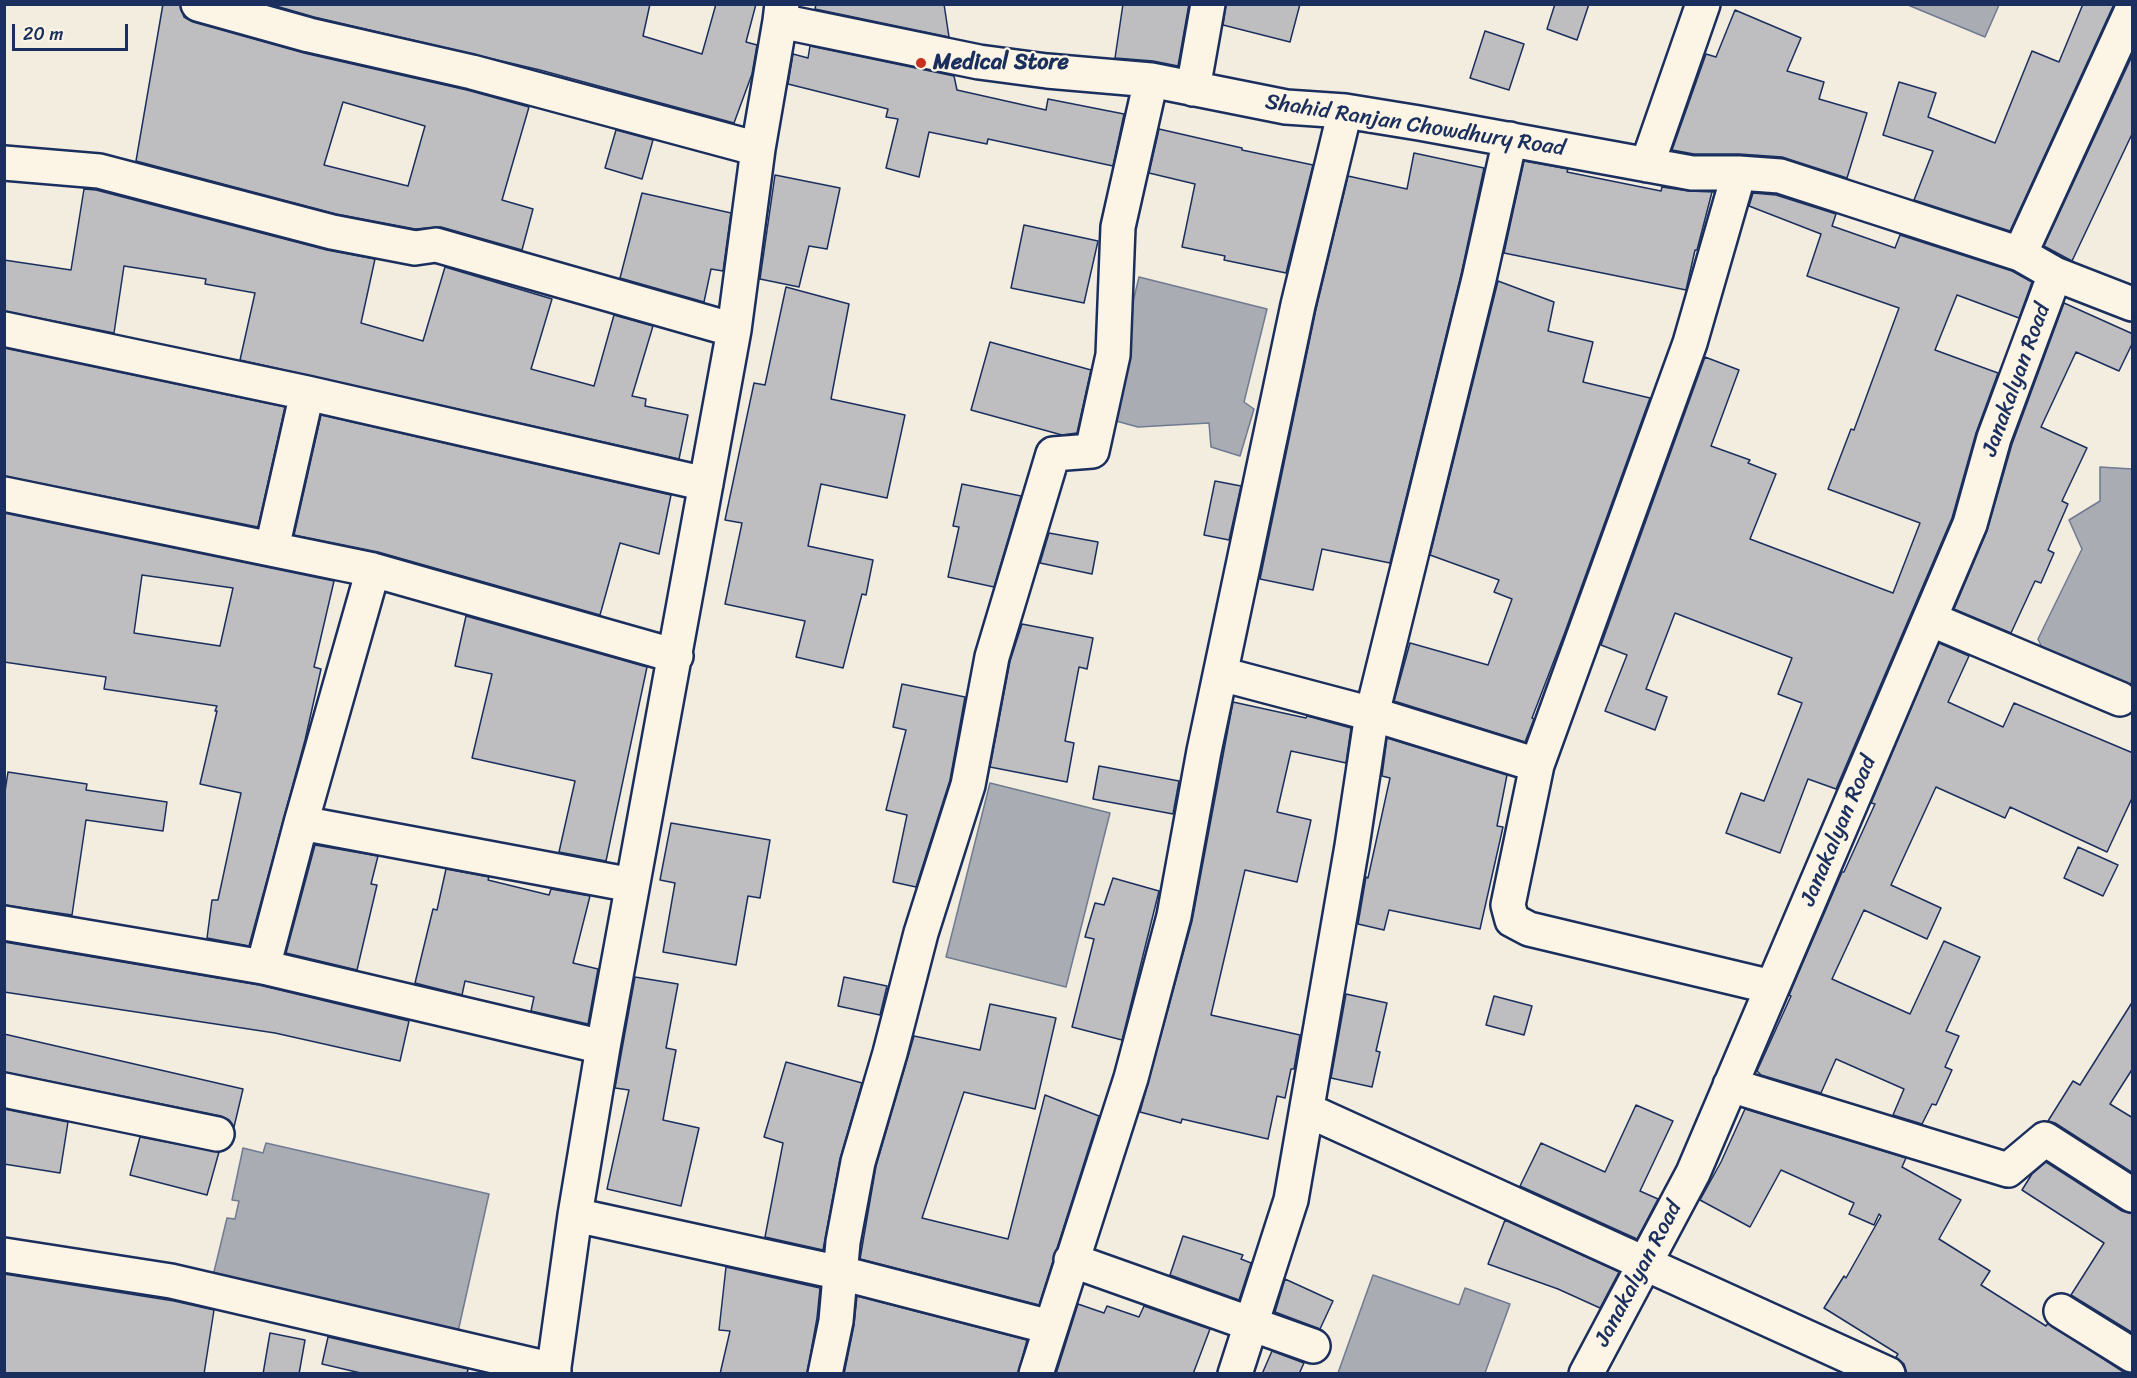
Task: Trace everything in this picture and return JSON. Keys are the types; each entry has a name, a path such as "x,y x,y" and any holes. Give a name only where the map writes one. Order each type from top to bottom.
{"street":[{"path":"198,4 309,35 472,72 758,149"},
{"path":"1193,89 1208,4"},
{"path":"1647,165 1703,4"},
{"path":"2020,254 2133,10"},
{"path":"4,1255 171,1281 553,1372 575,1215 603,1047 734,330 758,149 781,13"},
{"name":"Shahid Ranjan Chowdhury Road","path":"781,13 980,62 1047,71 1151,80 1286,107 1345,111 1692,173 1780,176 2020,254 2055,274 2133,304"},
{"path":"825,1374 836,1321 843,1242 858,1162 890,1053 921,933 968,784 992,657 1053,454 1092,451 1113,355 1118,227 1151,80"},
{"path":"1036,1374 1131,1078 1174,916 1204,751 1298,305 1345,111"},
{"path":"1235,1374 1292,1200 1372,714 1476,291 1510,139"},
{"path":"4,163 99,171 332,232 415,248 436,245 734,330"},
{"path":"1739,173 1690,343 1537,765 1508,905 1512,920 1529,928 1772,987"},
{"name":"Janakalyan Road","path":"1587,1374 1693,1173 1930,619 1970,524 1994,438 2055,274"},
{"path":"4,329 307,393 706,484"},
{"path":"272,548 307,393"},
{"path":"4,494 373,570 676,656"},
{"path":"263,967 301,823 373,570"},
{"path":"1930,619 2120,699"},
{"path":"1221,674 1372,714 1537,765"},
{"path":"301,823 632,885"},
{"path":"4,923 263,967 603,1047"},
{"path":"1730,1085 2008,1170 2045,1139 2133,1196"},
{"path":"4,1089 217,1134"},
{"path":"1307,1110 1888,1374"},
{"path":"575,1215 841,1273 1050,1327"},
{"path":"1071,1260 1313,1346"},
{"path":"2061,1311 2133,1355"}],"shaded area":[{"path":"1908,5 1999,5 1985,37"},
{"path":"1139,277 1267,309 1244,402 1254,409 1240,456 1211,447 1209,423 1138,427 1105,418"},
{"path":"2100,467 2132,469 2132,680 2128,690 2061,688 2038,639 2082,549 2069,520 2100,501"},
{"path":"990,783 1110,813 1066,987 946,957"},
{"path":"266,1143 489,1194 457,1336 212,1280 227,1218 235,1219 239,1201 232,1200 243,1148 263,1153"},
{"path":"1373,1275 1459,1305 1465,1288 1510,1304 1485,1373 1338,1373"}],"building":[{"path":"163,4 180,4 184,17 193,22 304,53 467,90 529,107 502,200 533,209 522,250 441,227 415,229 336,214 136,161","holes":["343,102 425,126 408,186 324,165"]},
{"path":"269,4 650,4 643,36 702,54 716,4 756,4 746,42 757,45 752,74 734,123 540,70 314,17"},
{"path":"816,4 944,4 949,37 815,9"},
{"path":"1123,4 1189,4 1178,66 1153,61 1115,58"},
{"path":"1226,4 1300,4 1290,42 1223,25"},
{"path":"1555,4 1589,4 1577,40 1547,29"},
{"path":"2083,4 2114,4 2010,231 1914,200 1933,151 1883,135 1899,82 1936,93 1928,117 1995,143 2032,51 2059,62"},
{"path":"1735,10 1801,38 1787,71 1824,82 1819,99 1867,113 1847,178 1782,157 1694,154 1672,150 1706,54 1716,57"},
{"path":"1485,31 1524,44 1509,90 1470,78"},
{"path":"810,46 954,76 957,90 1046,110 1048,99 1124,114 1113,166 988,139 987,144 929,132 919,177 886,168 898,119 886,117 888,109 788,84 793,54 808,58"},
{"path":"2133,54 2133,132 2072,261 2044,246"},
{"path":"1159,129 1313,165 1286,273 1224,260 1225,256 1182,247 1195,184 1149,173"},
{"path":"616,130 653,140 642,179 605,168"},
{"path":"1414,153 1484,168 1461,275 1390,563 1322,549 1313,590 1260,579 1316,309 1348,176 1407,189"},
{"path":"1524,161 1661,191 1662,187 1714,192 1712,192 1697,250 1695,250 1686,290 1504,253"},
{"path":"775,175 840,188 827,249 809,246 799,287 760,279"},
{"path":"84,189 96,190 327,250 375,259 361,323 423,341 445,267 552,299 531,369 594,386 614,315 653,326 632,396 646,399 645,406 688,415 679,459 240,360 255,293 205,284 206,279 124,266 114,333 4,311 4,260 71,270"},
{"path":"642,193 731,213 723,271 711,269 704,302 620,278"},
{"path":"1753,193 1776,195 1836,214 1832,226 1895,248 1900,235 2012,271 2032,282 2019,318 1957,295 1935,350 1998,373 1976,433 1952,518 1836,789 1808,779 1780,853 1726,833 1741,793 1764,801 1802,703 1778,694 1792,658 1675,613 1646,689 1667,697 1655,730 1605,711 1627,655 1601,645 1705,357 1739,370 1711,446 1750,460 1748,463 1776,474 1750,539 1893,593 1920,523 1828,489 1851,429 1854,430 1899,308 1807,276 1821,234 1749,206"},
{"path":"1024,225 1098,241 1084,303 1011,288"},
{"path":"1498,281 1554,302 1548,331 1593,342 1583,382 1650,398 1525,742 1394,701 1410,643 1488,665 1512,599 1494,592 1499,580 1430,555"},
{"path":"786,287 849,304 831,399 905,415 887,498 821,484 808,546 873,560 866,595 862,594 843,668 796,657 805,621 725,604 742,523 725,520 754,383 765,385"},
{"path":"2064,303 2133,334 2133,342 2119,371 2076,352 2041,427 2087,448 2062,501 2068,504 2048,550 2054,553 2041,583 2035,581 2011,633 1954,609 1987,531 2012,444"},
{"path":"990,342 1091,370 1077,433 1062,435 971,410"},
{"path":"4,348 285,407 258,527 4,476"},
{"path":"321,415 671,495 659,554 620,543 600,615 378,552 294,535"},
{"path":"1215,481 1241,486 1229,540 1204,535"},
{"path":"962,484 1021,496 994,587 948,577 959,527 953,526"},
{"path":"4,513 334,581 314,667 321,669 305,740 249,946 207,938 212,900 218,900 241,793 200,784 217,706 104,689 106,677 4,662","holes":["142,575 233,588 220,646 134,633"]},
{"path":"1049,533 1098,542 1092,574 1040,563"},
{"path":"466,616 647,667 606,861 559,852 575,781 472,758 492,674 455,666"},
{"path":"1022,624 1093,638 1087,669 1079,667 1065,741 1074,743 1067,782 990,767 1010,661"},
{"path":"1939,643 1969,656 1948,702 2003,727 2014,703 2133,753 2133,796 2107,852 2010,807 2005,818 1936,787 1891,885 1941,908 1927,939 1864,910 1832,979 1910,1014 1944,941 1980,957 1946,1031 1959,1036 1945,1067 1952,1070 1936,1105 1932,1104 1922,1124 1893,1115 1904,1089 1836,1059 1821,1093 1761,1075 1757,1071 1791,996 1789,995 1842,872 1875,804 1871,803"},
{"path":"902,684 965,697 950,780 916,887 893,882 907,815 886,810 906,730 893,727"},
{"path":"1233,702 1306,718 1307,716 1351,728 1346,763 1291,751 1277,812 1311,820 1297,882 1245,870 1211,1015 1300,1035 1294,1069 1291,1069 1285,1098 1277,1096 1268,1139 1182,1119 1181,1123 1140,1112 1192,921"},
{"path":"1387,738 1507,775 1497,826 1503,827 1480,929 1389,910 1384,930 1358,924 1366,877 1368,878 1390,778 1382,776"},
{"path":"1099,766 1179,781 1173,814 1093,799"},
{"path":"8,772 87,784 86,790 167,802 163,831 86,820 72,915 4,905 4,798"},
{"path":"671,823 770,840 760,898 748,896 736,965 663,952 675,883 660,880"},
{"path":"315,845 378,856 371,884 377,885 357,970 286,953"},
{"path":"2078,847 2118,865 2103,896 2064,878"},
{"path":"446,869 489,877 488,880 549,895 551,889 590,896 573,963 598,969 588,1024 531,1011 534,997 465,981 462,995 415,983 433,909 437,910"},
{"path":"1113,878 1159,891 1122,1040 1072,1027 1094,939 1085,937 1095,903 1104,905"},
{"path":"4,942 259,985 409,1021 400,1061 275,1033 4,992"},
{"path":"635,977 678,984 666,1048 676,1050 663,1120 699,1128 681,1206 607,1189 629,1090 615,1088"},
{"path":"844,977 887,986 880,1015 838,1006"},
{"path":"1346,994 1387,1003 1376,1051 1380,1052 1372,1087 1331,1078"},
{"path":"1494,996 1532,1006 1524,1035 1486,1025"},
{"path":"2133,1001 2133,1068 2110,1104 2133,1118 2133,1173 2055,1123 2048,1121 2073,1081 2080,1085"},
{"path":"990,1004 1056,1018 1035,1109 964,1092 922,1218 1008,1239 1045,1095 1099,1116 1039,1305 860,1259 876,1166 914,1036 980,1050"},
{"path":"4,1034 243,1089 234,1127 229,1120 221,1116 4,1072"},
{"path":"786,1062 862,1083 840,1159 823,1250 765,1237 783,1143 764,1137"},
{"path":"1636,1105 1673,1121 1640,1191 1658,1199 1637,1239 1520,1186 1541,1143 1605,1172"},
{"path":"4,1109 68,1122 60,1173 4,1164"},
{"path":"1745,1109 1906,1158 1902,1167 1961,1200 1939,1239 1990,1271 1981,1285 2046,1326 2048,1323 2130,1374 1907,1374 1904,1364 1896,1357 1898,1354 1824,1308 1844,1276 1846,1278 1881,1216 1879,1214 1874,1225 1849,1214 1854,1203 1781,1170 1750,1227 1700,1200 1721,1162"},
{"path":"140,1137 219,1152 207,1195 130,1175"},
{"path":"2046,1162 2122,1211 2133,1214 2133,1333 2071,1295 2104,1243 2022,1190 2032,1174"},
{"path":"1505,1220 1619,1272 1600,1308 1558,1289 1488,1264"},
{"path":"1183,1236 1243,1255 1241,1259 1251,1263 1239,1300 1170,1275"},
{"path":"726,1267 820,1288 807,1374 720,1374 730,1331 719,1330"},
{"path":"4,1274 174,1301 214,1310 204,1374 4,1374"},
{"path":"1285,1279 1333,1301 1320,1329 1275,1312"},
{"path":"857,1296 1027,1340 1018,1374 844,1374 854,1325"},
{"path":"1078,1304 1104,1313 1107,1306 1139,1317 1144,1306 1210,1329 1193,1374 1056,1374"},
{"path":"270,1333 305,1340 299,1374 263,1374"},
{"path":"328,1337 468,1369 467,1374 365,1374 322,1364"},
{"path":"1272,1351 1304,1363 1299,1374 1262,1374"}],"place":[{"name":"Medical Store","path":"921,63"}]}
